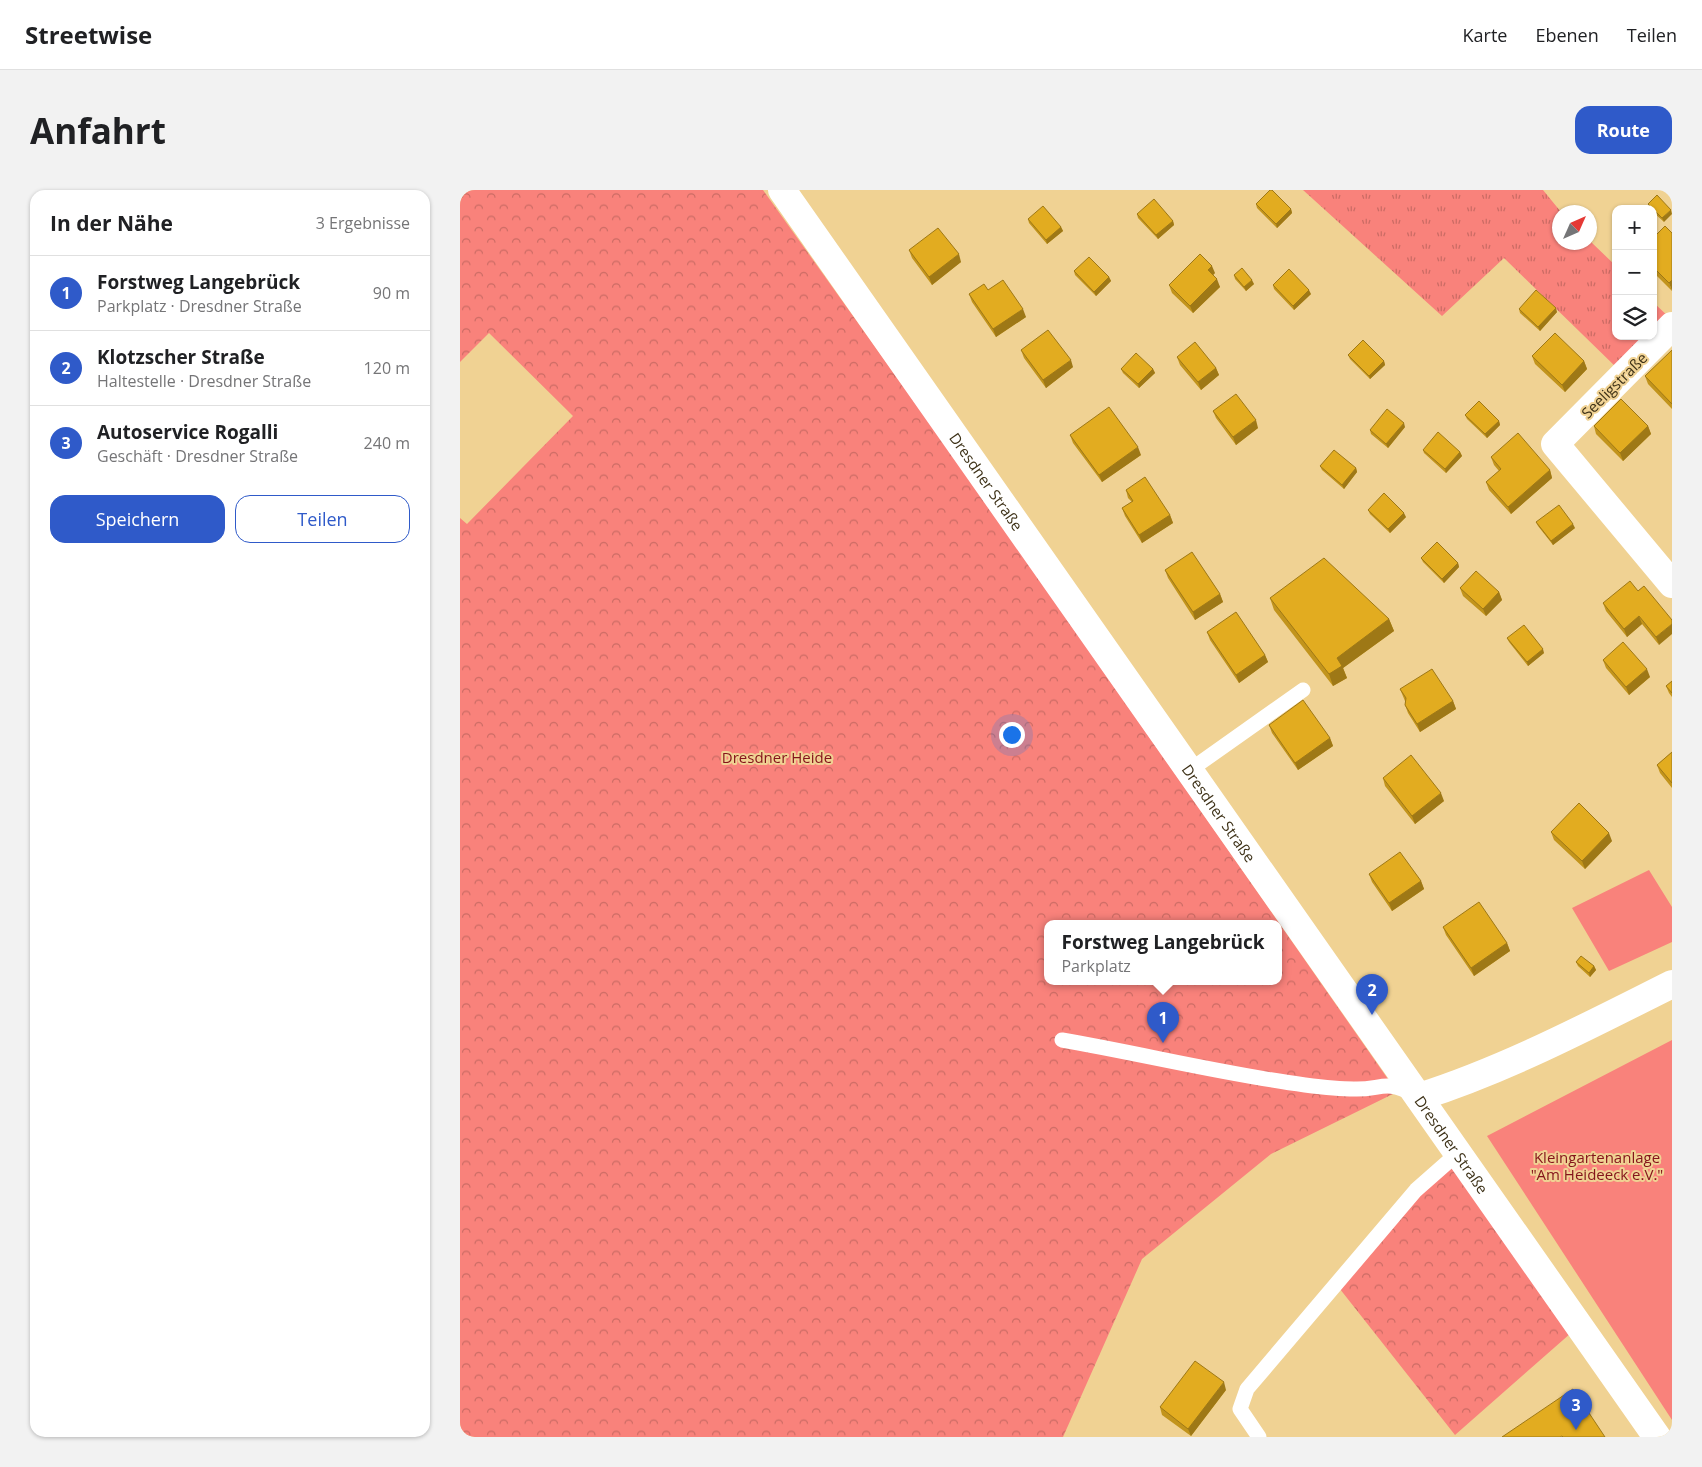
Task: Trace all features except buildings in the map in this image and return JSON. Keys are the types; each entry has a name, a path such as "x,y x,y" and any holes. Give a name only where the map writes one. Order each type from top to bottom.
{"main road":[{"name":"Dresdner Straße","path":"782,190 1657,1437"},
{"name":"Seeligstraße","path":"1672,326 1555,444 1672,584"},
{"path":"1419,1097 1447,1088 1559,1041 1672,984"}],"lane":[{"path":"1190,770 1303,690"},
{"path":"1062,1040 1211,1070 1306,1085 1355,1090 1380,1085 1398,1086 1419,1097"},
{"path":"1259,1437 1240,1410 1247,1389 1416,1190 1458,1153"}],"green space":[{"name":"Dresdner Heide","path":"460,190 763,190 956,460 1277,920 1044,920 1044,985 1282,985 1282,927 1397,1092 1271,1154 1142,1259 1063,1437 460,1437 460,518 467,524 573,416 489,333 460,362"},
{"path":"1303,190 1543,190 1555,205 1552,205 1552,250 1597,250 1597,248 1612,262 1612,340 1651,340 1619,370 1504,258 1442,316"},
{"path":"1657,306 1672,320 1657,334"},
{"path":"1649,870 1672,907 1672,942 1609,971 1572,908"},
{"name":"Kleingartenanlage \"Am Heideeck e.V.\"","path":"1672,1040 1672,1420 1487,1136"},
{"path":"1450,1165 1571,1333 1455,1435 1336,1284"}],"place":[{"name":"Klotzscher Straße","path":"1372,1015"},
{"name":"Forstweg Langebrück","path":"1163,1043"},
{"name":"Autoservice Rogalli","path":"1576,1430"}]}
